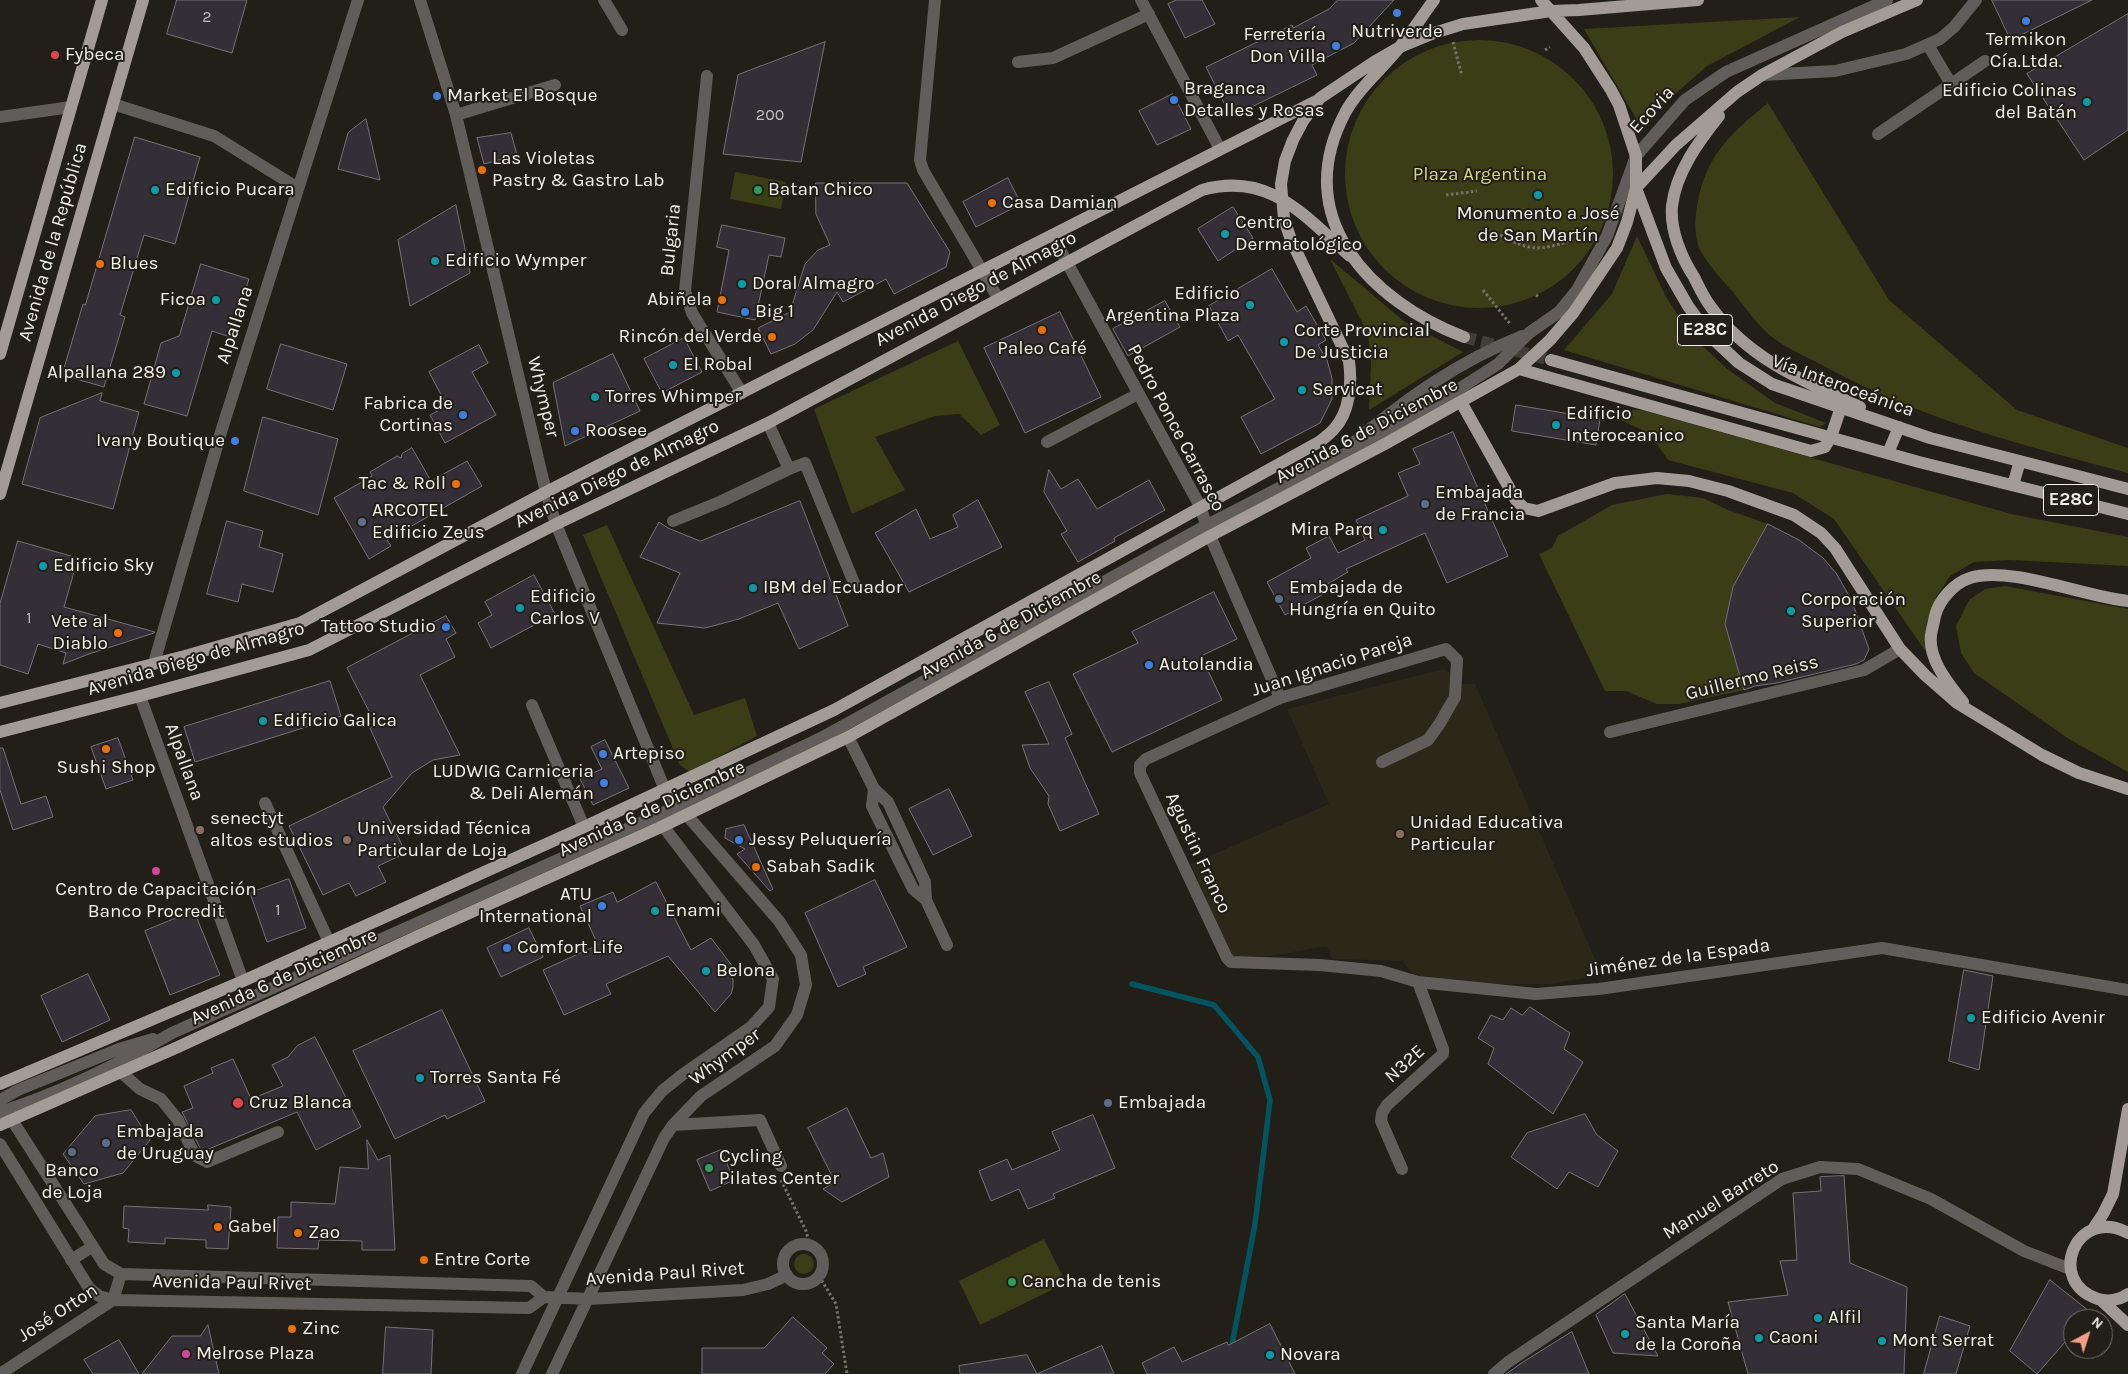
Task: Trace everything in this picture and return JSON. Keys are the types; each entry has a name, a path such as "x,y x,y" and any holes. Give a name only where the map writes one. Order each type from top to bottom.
{"main road":[{"name":"Avenida de la República","path":"0,354 102,0"},
{"name":"Avenida de la República","path":"0,494 143,0"},
{"path":"1434,0 1400,47 1357,96 1346,112 1338,129 1329,161 1330,207 1336,229 1350,256 1367,276 1397,303 1425,321 1464,337"},
{"name":"Vía Interoceánica","path":"1541,0 1588,54 1608,83 1619,105 1636,156 1636,188 1666,268 1688,306 1709,335 1739,363 1772,384 1930,438 2128,489"},
{"name":"Avenida 6 de Diciembre","path":"0,1084 243,981 665,790 834,710 1200,506 1319,442 1335,428 1350,394 1351,375 1349,361 1290,240 1284,219 1281,184 1285,161 1303,121 1320,98 1400,47 1463,24 1551,11 1698,0"},
{"name":"Avenida 6 de Diciembre","path":"6,1122 121,1072 663,826 683,811 848,736 1208,531 1384,445 1519,369 1557,333 1603,269 1617,248 1627,222 1636,188 1676,144 1737,92 1762,75 1842,32 1917,0"},
{"path":"1737,92 1699,141 1682,174 1672,205 1674,235 1688,268 1712,308 1743,342 1775,366 1812,385 1930,438"},
{"name":"Avenida Diego de Almagro","path":"0,703 300,623 546,492 1220,149 1295,113 1320,98"},
{"name":"Avenida Diego de Almagro","path":"0,732 309,650 556,524 768,422 1208,188 1221,184 1244,186 1266,190 1283,198 1350,256"},
{"name":"E28C","path":"1551,360 1888,453 2128,514"},
{"path":"1519,369 1811,451 1825,447 1832,437 1840,407"},
{"path":"1461,402 1516,500 1524,508 1538,511 1615,483 1657,478 1689,480 1728,490 1794,515 1820,533 1835,548 1900,649 1945,693 2042,755 2079,773 2128,789"},
{"path":"1888,453 1899,427"},
{"path":"2013,485 2020,461"},
{"path":"1969,710 1945,677 1934,657 1930,636 1937,610 1950,590 1970,578 2000,574 2128,601"},
{"path":"2128,1109 2113,1194 2093,1229 2082,1236 2075,1245 2070,1269 2074,1280 2081,1290 2090,1297 2101,1300 2113,1300 2128,1294"},
{"path":"2093,1229 2110,1227 2128,1233"},
{"path":"2101,1300 2128,1325"}],"street":[{"name":"Alpallana","path":"154,663 221,432 358,0"},
{"name":"Whymper","path":"420,0 456,115 546,492 556,524 665,790 779,921 801,955 806,985 797,1014 775,1046 701,1096 673,1125 664,1138 552,1374"},
{"path":"604,0 622,30"},
{"path":"935,0 920,160 923,170 998,298"},
{"path":"1141,0 1220,149"},
{"name":"Ecovia","path":"1529,333 1559,312 1577,290 1607,236 1636,156 1685,100 1726,72 1887,0"},
{"path":"1762,75 1835,71 1906,54 1928,45 1954,27 1976,0"},
{"path":"1018,62 1053,58 1148,14"},
{"path":"1928,45 1951,84"},
{"path":"1878,134 1985,61"},
{"name":"Bulgaria","path":"707,76 685,292 692,313 742,393"},
{"path":"456,115 555,85"},
{"path":"113,104 214,136 298,188"},
{"path":"0,117 72,107"},
{"name":"Pedro Ponce Carrasco","path":"1052,235 1200,506 1208,531 1280,698"},
{"path":"1336,458 1400,404 1486,350 1529,333"},
{"path":"0,1112 124,1062 172,1033 665,812 683,811 1208,531 1336,458 1409,421 1498,364 1529,333"},
{"path":"1046,442 1138,394"},
{"path":"768,422 789,469"},
{"path":"673,521 805,463 854,583"},
{"name":"Juan Ignacio Pareja","path":"1146,759 1280,698 1446,649 1457,660 1456,697 1428,740 1382,762"},
{"name":"Guillermo Reiss","path":"1610,732 1864,670 1900,649"},
{"name":"Alpallana","path":"140,696 243,981"},
{"path":"532,705 584,827"},
{"path":"848,736 874,789 888,802 925,882 926,900 947,945"},
{"name":"Agustin Franco","path":"1146,759 1140,766 1140,773 1227,958 1231,962"},
{"name":"Whymper","path":"522,1374 550,1297 644,1113 662,1091 682,1074 751,1027 769,1007 773,980 754,945 663,826 665,790"},
{"path":"265,803 329,942"},
{"name":"Jiménez de la Espada","path":"1231,962 1320,965 1381,971 1418,982 1536,994 1599,989 1882,948 2128,990"},
{"name":"N32E","path":"1402,1169 1382,1121 1382,1113 1387,1105 1443,1054 1443,1049 1418,982"},
{"path":"0,1100 18,1090 119,1048 172,1033"},
{"path":"121,1072 140,1089 161,1099 178,1120 195,1156 200,1160 207,1162 278,1132"},
{"path":"673,1125 760,1120 781,1166"},
{"path":"6,1122 104,1264 121,1274"},
{"name":"Avenida Paul Rivet","path":"0,1144 89,1288 99,1296 113,1300 529,1308 550,1297"},
{"name":"Manuel Barreto","path":"1494,1374 1516,1357 1782,1179 1820,1167 1858,1169 1931,1199 2024,1251 2070,1269"},
{"path":"798,1246 810,1246 820,1253 822,1259 823,1265 819,1276 815,1281 803,1284 791,1280 787,1275 784,1264 788,1252 798,1246"},
{"path":"71,1260 92,1247"},
{"name":"Avenida Paul Rivet","path":"121,1274 531,1286 550,1297 588,1299 743,1290 768,1284 787,1275"},
{"name":"José Orton","path":"0,1374 113,1300 121,1274"}],"path":[{"path":"1451,39 1462,76"},
{"path":"1544,50 1550,47"},
{"path":"1446,195 1477,191"},
{"path":"1500,236 1522,247 1547,248 1570,240"},
{"path":"1483,290 1512,325"},
{"path":"1536,295 1540,298"},
{"path":"781,1166 780,1177 806,1230 810,1246"},
{"path":"819,1276 836,1304 847,1374"}],"shaded area":[{"name":"Unidad Educativa Particular","path":"1444,669 1450,673 1453,684 1475,684 1602,975 1551,984 1481,984 1421,976 1412,973 1402,961 1334,959 1330,955 1327,946 1241,961 1228,953 1191,864 1329,804 1287,709"}],"green space":[{"path":"1800,17 1707,66 1640,125 1584,29"},
{"name":"Plaza Argentina","path":"1479,40 1518,46 1542,56 1574,79 1597,111 1607,135 1613,174 1607,213 1597,237 1574,269 1542,292 1518,302 1479,308 1440,302 1416,292 1384,269 1361,237 1351,213 1345,174 1351,135 1361,111 1384,79 1416,56 1440,46"},
{"path":"1768,103 1889,300 2017,410 2128,448 2128,473 2010,441 1933,416 1859,384 1793,350 1764,330 1704,257 1697,242 1695,221 1701,188 1713,159 1731,136"},
{"name":"Batan Chico","path":"735,172 786,182 781,209 730,199"},
{"path":"1637,236 1666,297 1691,335 1726,368 1775,403 1826,423 1820,427 1564,350 1612,294"},
{"path":"1330,259 1405,322 1463,352 1369,410 1371,363 1368,334"},
{"path":"958,341 1000,425 981,435 959,414 935,416 875,437 905,490 852,514 814,409"},
{"path":"1623,410 1642,410 2011,514 2128,537 2128,566 2010,560 1974,562 1950,576 1936,597 1926,652 1834,519 1793,493 1668,460 1649,433 1621,420"},
{"path":"1667,494 1703,498 1728,510 1768,524 1733,587 1725,623 1744,690 1679,704 1657,704 1626,691 1605,691 1539,554 1552,548 1558,536 1612,505"},
{"path":"607,525 694,715 745,698 757,736 690,772 680,765 583,535"},
{"path":"2005,586 2128,609 2128,772 2069,739 1974,673 1961,653 1956,626 1969,600 1985,589"},
{"name":"Cancha de tenis","path":"1044,1239 1066,1283 980,1325 959,1281"},
{"path":"804,1254 811,1257 814,1264 811,1271 804,1274 797,1271 794,1264 797,1257"}],"building":[{"path":"177,0 247,0 232,53 167,34"},
{"path":"1177,0 1202,0 1215,24 1185,38 1168,4"},
{"path":"1338,0 1394,0 1354,43 1312,65 1317,75 1231,117 1206,67 1292,25 1293,28 1329,9"},
{"name":"Termikon Cía.Ltda.","path":"1992,0 2092,0 2011,40"},
{"name":"Edificio Colinas del Batán","path":"2128,14 2128,130 2084,160 2027,74"},
{"name":"Batan Chico","path":"825,42 801,162 723,154 738,75"},
{"path":"1173,94 1191,129 1157,145 1139,111"},
{"path":"366,119 380,180 338,169 348,133"},
{"path":"511,133 517,155 484,164 477,138"},
{"path":"135,137 200,157 175,244 144,235 120,315 125,317 104,387 62,375"},
{"name":"Casa Damian","path":"1008,178 1021,204 976,227 963,202"},
{"path":"816,183 907,183 950,252 946,267 894,294 886,279 843,302 837,292 813,330 795,344 771,354 758,328 790,312 805,264 818,250 830,245 816,214"},
{"name":"Edificio Wymper","path":"456,205 470,273 410,306 398,240"},
{"name":"Centro Dermatológico","path":"1233,207 1253,238 1218,261 1198,229"},
{"name":"Doral Almagro","path":"722,225 785,238 781,257 769,255 755,320 717,312 729,250 717,247"},
{"path":"201,264 249,279 230,337 212,331 187,416 144,404 161,343 179,336"},
{"path":"1272,269 1297,312 1306,306 1326,340 1318,345 1327,360 1332,378 1332,399 1320,423 1261,454 1241,417 1275,399 1238,335 1228,341 1209,306"},
{"path":"1165,301 1180,327 1128,356 1113,329"},
{"path":"1060,312 1101,397 1025,433 984,348"},
{"name":"El Robal","path":"684,338 702,372 662,393 644,359"},
{"path":"281,344 347,364 333,410 267,389"},
{"path":"479,345 488,363 472,372 496,415 445,443 430,415 447,406 429,372"},
{"name":"Torres Whimper","path":"613,354 640,411 565,446 553,383"},
{"path":"102,393 100,401 139,412 113,509 22,484 40,418"},
{"name":"Edificio Interoceanico","path":"1516,405 1600,419 1596,445 1512,431"},
{"path":"263,417 338,439 318,515 244,491"},
{"path":"1453,432 1508,556 1447,583 1425,533 1346,569 1348,572 1326,585 1329,591 1285,615 1267,582 1311,558 1306,548 1329,536 1338,553 1365,540 1356,520 1408,496 1398,473 1420,464 1413,449"},
{"path":"412,448 431,481 467,461 482,486 387,540 391,546 369,559 334,498 372,476 370,472 397,456 401,458 402,454"},
{"path":"1049,470 1061,489 1078,479 1097,509 1149,480 1165,510 1114,538 1115,541 1078,562 1061,534 1067,531 1044,492"},
{"path":"978,500 1002,547 909,592 875,533 916,509 930,539 958,527 953,515"},
{"name":"IBM del Ecuador","path":"800,501 848,626 799,649 778,603 739,619 705,628 657,623 680,573 640,557 659,522 668,528 700,541"},
{"path":"227,521 263,531 259,547 283,554 273,592 242,584 238,602 207,594"},
{"name":"Corporación Superior","path":"1768,524 1799,540 1823,558 1836,573 1851,599 1869,649 1864,660 1856,664 1744,690 1725,624 1733,587"},
{"path":"18,541 78,558 64,607 155,632 63,664 66,653 38,644 28,674 0,665 0,604"},
{"name":"Edificio Carlos V","path":"534,575 555,614 491,648 478,623 492,615 485,602"},
{"name":"Autolandia","path":"1214,592 1237,639 1201,656 1222,700 1112,752 1073,674 1138,643 1132,632"},
{"path":"446,616 456,633 446,639 455,657 420,675 460,755 433,760 412,773 383,807 406,853 378,866 386,882 356,896 349,883 323,895 289,826 392,777 370,728 376,725 347,668"},
{"name":"Edificio Galica","path":"330,681 341,716 195,762 184,727"},
{"path":"1049,682 1072,734 1065,738 1099,814 1060,831 1048,804 1049,796 1030,768 1022,745 1049,744 1025,692"},
{"path":"118,738 133,780 106,789 91,747"},
{"name":"LUDWIG Carniceria & Deli Alemán","path":"605,740 629,788 593,805 580,779 602,769 591,747"},
{"path":"0,748 3,748 21,804 46,796 53,817 13,830 0,790"},
{"path":"949,789 972,836 933,855 909,809"},
{"path":"744,825 773,889 770,891 737,854 745,849 725,838 726,829"},
{"path":"289,879 306,928 267,942 250,893"},
{"path":"875,880 907,947 863,967 866,974 838,987 805,913"},
{"path":"656,882 691,950 711,938 733,967 730,975 733,979 731,994 715,1012 668,956 606,984 611,994 564,1015 543,970 598,945 580,906 613,892 617,902"},
{"path":"194,911 220,975 170,995 145,931"},
{"path":"529,928 543,957 501,977 487,948"},
{"name":"Edificio Avenir","path":"1964,970 1993,976 1979,1070 1949,1061"},
{"path":"88,974 110,1020 62,1042 41,996"},
{"path":"1530,1007 1570,1033 1564,1049 1583,1062 1553,1114 1488,1064 1494,1048 1478,1038 1491,1015 1503,1020 1511,1008 1522,1015"},
{"name":"Torres Santa Fé","path":"442,1010 485,1101 447,1119 445,1115 395,1139 353,1051"},
{"path":"315,1037 361,1127 316,1150 297,1112 204,1151 201,1150 182,1112 193,1108 184,1086 213,1073 211,1068 233,1059 251,1099 283,1086 272,1065 288,1057 297,1046"},
{"path":"847,1108 871,1158 883,1153 889,1177 842,1202 823,1189 835,1182 808,1128"},
{"path":"131,1110 150,1140 123,1173 84,1184 63,1154 95,1116"},
{"path":"1585,1114 1597,1135 1618,1151 1598,1187 1569,1172 1557,1189 1511,1157 1527,1133"},
{"path":"1093,1115 1115,1168 1053,1194 1055,1198 1028,1209 1019,1189 991,1201 979,1171 1007,1159 1012,1170 1060,1150 1052,1132"},
{"path":"367,1140 378,1160 390,1155 395,1250 362,1250 362,1241 319,1240 318,1249 277,1248 278,1217 291,1217 291,1202 335,1204 340,1167 368,1169"},
{"name":"Cycling Pilates Center","path":"721,1150 734,1180 710,1191 697,1160"},
{"path":"1844,1176 1850,1263 1907,1287 1904,1374 1748,1374 1728,1302 1788,1295 1780,1261 1797,1260 1793,1193 1821,1191 1820,1177"},
{"path":"208,1205 231,1207 228,1249 206,1248 206,1240 165,1238 165,1244 128,1242 129,1229 123,1228 124,1206 208,1210"},
{"path":"2050,1280 2086,1309 2063,1309 2063,1344 2037,1374 2010,1351"},
{"name":"Santa María de la Coroña","path":"1625,1294 1658,1356 1613,1353 1596,1315"},
{"path":"1940,1316 1970,1326 1956,1374 1924,1374"},
{"path":"793,1317 827,1348 822,1353 834,1364 825,1374 702,1374 702,1348 764,1348"},
{"path":"1270,1324 1295,1374 1147,1374 1142,1363 1174,1347 1182,1362 1227,1342 1228,1345"},
{"name":"Melrose Plaza","path":"208,1325 219,1374 142,1374 172,1336 200,1336"},
{"path":"386,1327 433,1330 431,1374 383,1374"},
{"path":"1572,1332 1589,1374 1506,1374 1523,1362"},
{"path":"119,1340 139,1374 93,1374 84,1360"},
{"path":"1102,1346 1114,1374 1037,1374"},
{"path":"1027,1355 1037,1374 960,1374 959,1366"}],"waterway":[{"path":"1132,984 1214,1005 1258,1057 1270,1100 1255,1224 1231,1350"}],"tunnel":[{"path":"1464,337 1551,360"}],"place":[{"name":"Nutriverde","path":"1397,13"},
{"name":"Termikon Cía.Ltda.","path":"2026,21"},
{"name":"Ferretería Don Villa","path":"1336,46"},
{"name":"Fybeca","path":"55,55"},
{"name":"Market El Bosque","path":"437,96"},
{"name":"Braganca Detalles y Rosas","path":"1174,100"},
{"name":"Edificio Colinas del Batán","path":"2087,102"},
{"name":"Las Violetas Pastry & Gastro Lab","path":"482,170"},
{"name":"Edificio Pucara","path":"155,190"},
{"name":"Batan Chico","path":"758,190"},
{"name":"Monumento a José de San Martín","path":"1538,195"},
{"name":"Casa Damian","path":"992,203"},
{"name":"Centro Dermatológico","path":"1225,234"},
{"name":"Edificio Wymper","path":"435,261"},
{"name":"Blues","path":"100,264"},
{"name":"Doral Almagro","path":"742,284"},
{"name":"Ficoa","path":"216,300"},
{"name":"Abiñela","path":"722,300"},
{"name":"Edificio Argentina Plaza","path":"1250,305"},
{"name":"Big 1","path":"745,312"},
{"name":"Paleo Café","path":"1042,330"},
{"name":"Rincón del Verde","path":"772,337"},
{"name":"Corte Provincial De Justicia","path":"1284,342"},
{"name":"El Robal","path":"673,365"},
{"name":"Alpallana 289","path":"176,373"},
{"name":"Servicat","path":"1302,390"},
{"name":"Torres Whimper","path":"595,397"},
{"name":"Fabrica de Cortinas","path":"463,415"},
{"name":"Edificio Interoceanico","path":"1556,425"},
{"name":"Roosee","path":"575,431"},
{"name":"Ivany Boutique","path":"235,441"},
{"name":"Tac & Roll","path":"456,484"},
{"name":"Embajada de Francia","path":"1425,504"},
{"name":"ARCOTEL Edificio Zeus","path":"362,522"},
{"name":"Mira Parq","path":"1383,530"},
{"name":"Edificio Sky","path":"43,566"},
{"name":"IBM del Ecuador","path":"753,588"},
{"name":"Embajada de Hungría en Quito","path":"1279,599"},
{"name":"Edificio Carlos V","path":"520,608"},
{"name":"Corporación Superior","path":"1791,611"},
{"name":"Tattoo Studio","path":"446,627"},
{"name":"Vete al Diablo","path":"118,633"},
{"name":"Autolandia","path":"1149,665"},
{"name":"Edificio Galica","path":"263,721"},
{"name":"Sushi Shop","path":"106,749"},
{"name":"Artepiso","path":"603,754"},
{"name":"LUDWIG Carniceria & Deli Alemán","path":"604,783"},
{"name":"senectyt altos estudios","path":"200,830"},
{"name":"Unidad Educativa Particular","path":"1400,834"},
{"name":"Universidad Técnica Particular de Loja","path":"347,840"},
{"name":"Jessy Peluquería","path":"739,840"},
{"name":"Sabah Sadik","path":"756,867"},
{"name":"Centro de Capacitación Banco Procredit","path":"156,871"},
{"name":"ATU International","path":"602,906"},
{"name":"Enami","path":"655,911"},
{"name":"Comfort Life","path":"507,948"},
{"name":"Belona","path":"706,971"},
{"name":"Edificio Avenir","path":"1971,1018"},
{"name":"Torres Santa Fé","path":"420,1078"},
{"name":"Cruz Blanca","path":"238,1103"},
{"name":"Embajada","path":"1108,1103"},
{"name":"Embajada de Uruguay","path":"106,1143"},
{"name":"Banco de Loja","path":"72,1152"},
{"name":"Cycling Pilates Center","path":"709,1168"},
{"name":"Gabel","path":"218,1227"},
{"name":"Zao","path":"298,1233"},
{"name":"Entre Corte","path":"424,1260"},
{"name":"Cancha de tenis","path":"1012,1282"},
{"name":"Alfil","path":"1818,1318"},
{"name":"Zinc","path":"292,1329"},
{"name":"Santa María de la Coroña","path":"1625,1334"},
{"name":"Caoni","path":"1759,1338"},
{"name":"Mont Serrat","path":"1882,1341"},
{"name":"Melrose Plaza","path":"186,1354"},
{"name":"Novara","path":"1270,1355"}]}
